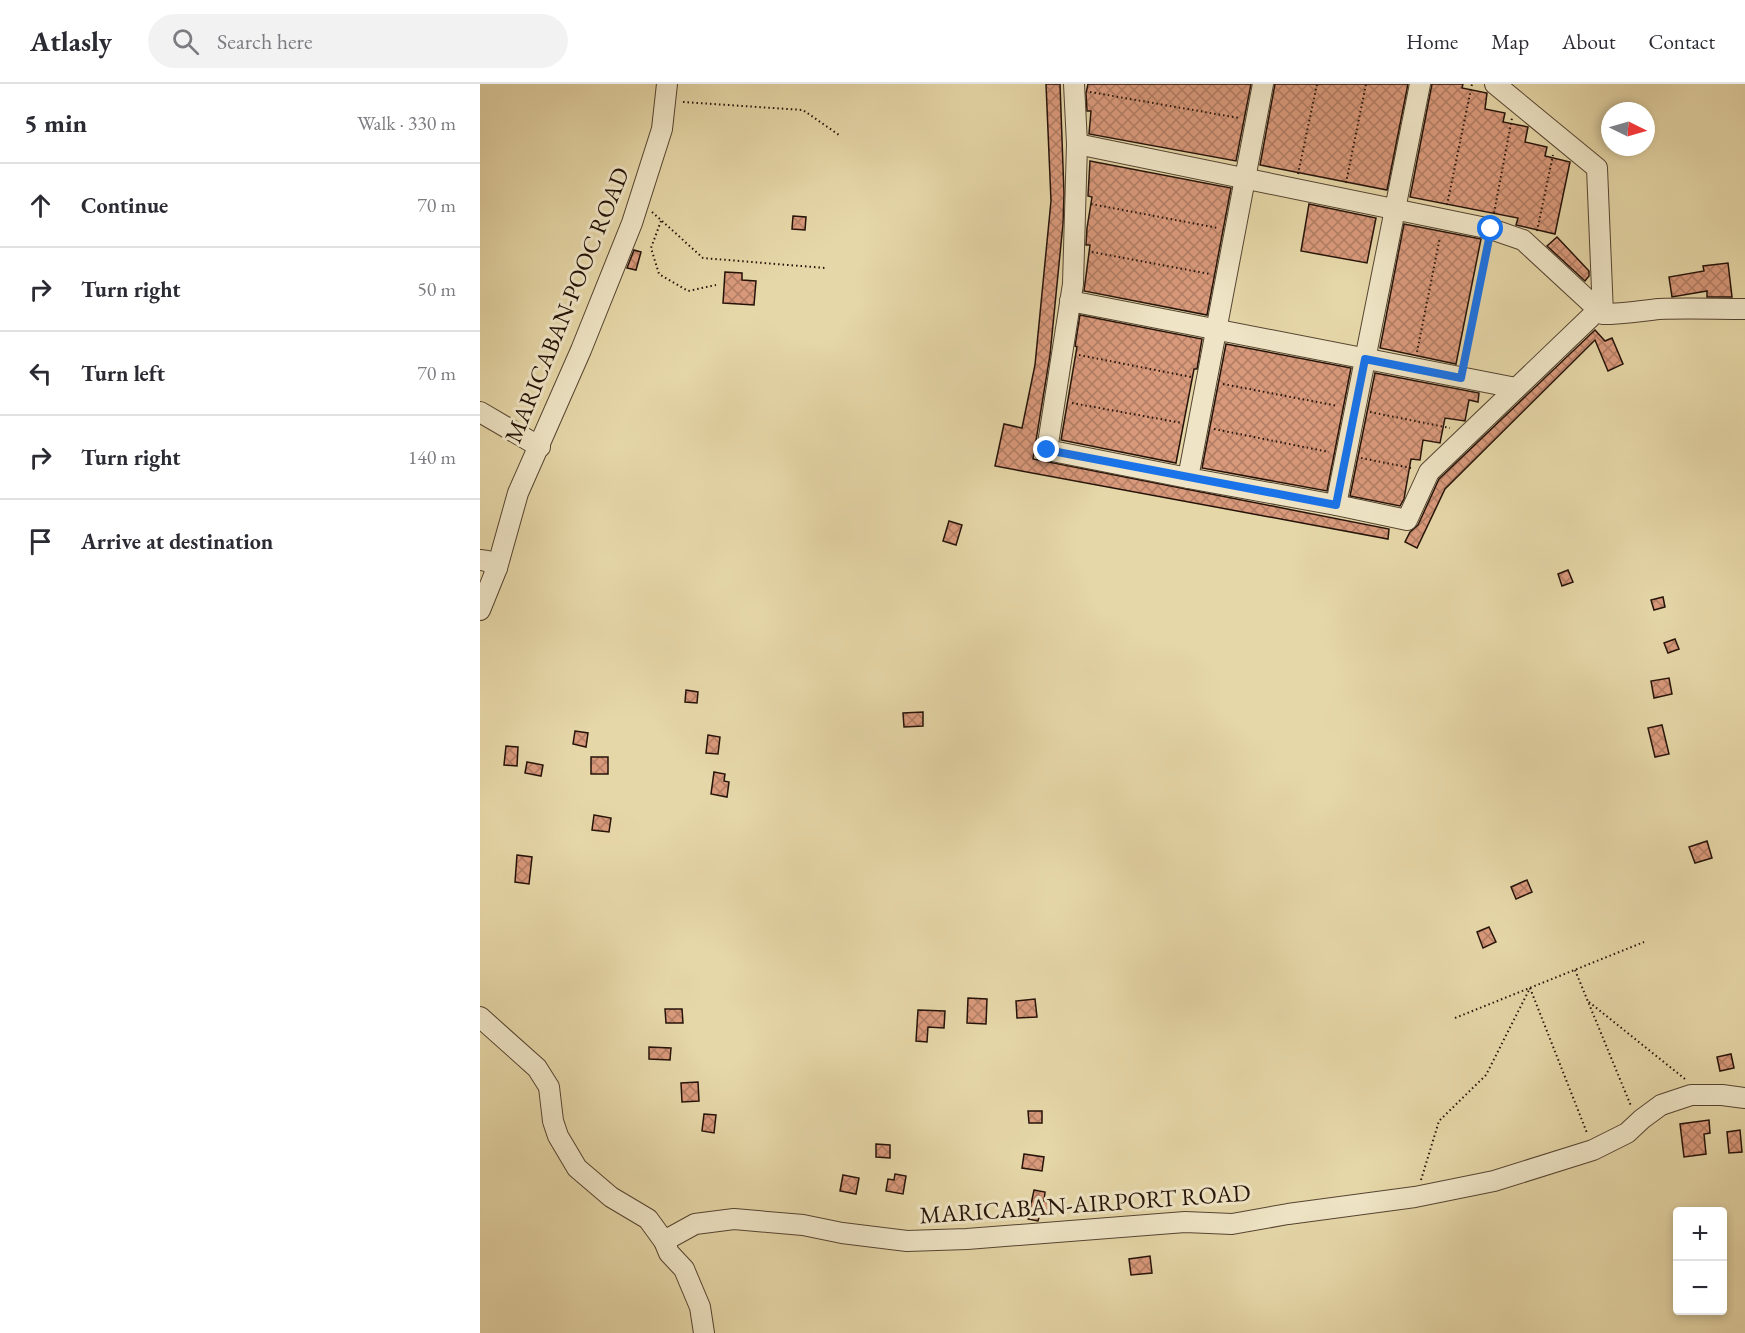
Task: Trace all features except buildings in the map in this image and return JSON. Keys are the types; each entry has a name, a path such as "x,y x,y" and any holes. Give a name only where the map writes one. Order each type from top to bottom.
{"street":[{"path":"1188,478 1263,84"},
{"path":"1336,505 1420,84"},
{"path":"1074,87 1077,144 1073,284 1047,450 1407,520 1429,472 1516,388 1600,312 1597,168 1495,84"},
{"name":"MARICABAN-POOC ROAD","path":"480,610 488,564 581,350 632,223 662,129 666,93"},
{"path":"1077,144 1491,229 1523,240 1600,312 1620,314 1683,308 1745,309"},
{"path":"1070,301 1516,388"},
{"path":"480,412 540,447"},
{"path":"480,1017 537,1068 549,1087 553,1121 558,1136 577,1168 611,1197 648,1219 664,1241 669,1253 684,1269 700,1307 704,1333"},
{"name":"MARICABAN-AIRPORT ROAD","path":"664,1241 695,1224 734,1218 803,1225 842,1233 907,1241 967,1239 1185,1222 1232,1224 1415,1197 1494,1181 1593,1150 1627,1133 1661,1105 1691,1095 1745,1098"}],"path":[{"path":"1296,188 1317,84"},
{"path":"1343,198 1366,84"},
{"path":"1414,368 1472,84"},
{"path":"1074,87 1256,121"},
{"path":"666,93 804,110 839,135"},
{"path":"1461,378 1515,101"},
{"path":"1533,249 1557,135"},
{"path":"639,200 703,258 825,268"},
{"path":"1075,202 1235,231"},
{"path":"661,221 651,248 659,274 688,291 716,285"},
{"path":"1074,249 1226,277"},
{"path":"1062,352 1471,432"},
{"path":"1055,400 1429,472"},
{"path":"1455,1018 1644,942"},
{"path":"1575,970 1638,1123"},
{"path":"1530,988 1593,1150"},
{"path":"1415,1197 1439,1121 1486,1075 1530,988"},
{"path":"1587,1000 1705,1095"}],"route":[{"path":"1047,450 1336,505 1365,359 1461,378 1491,229"}]}
